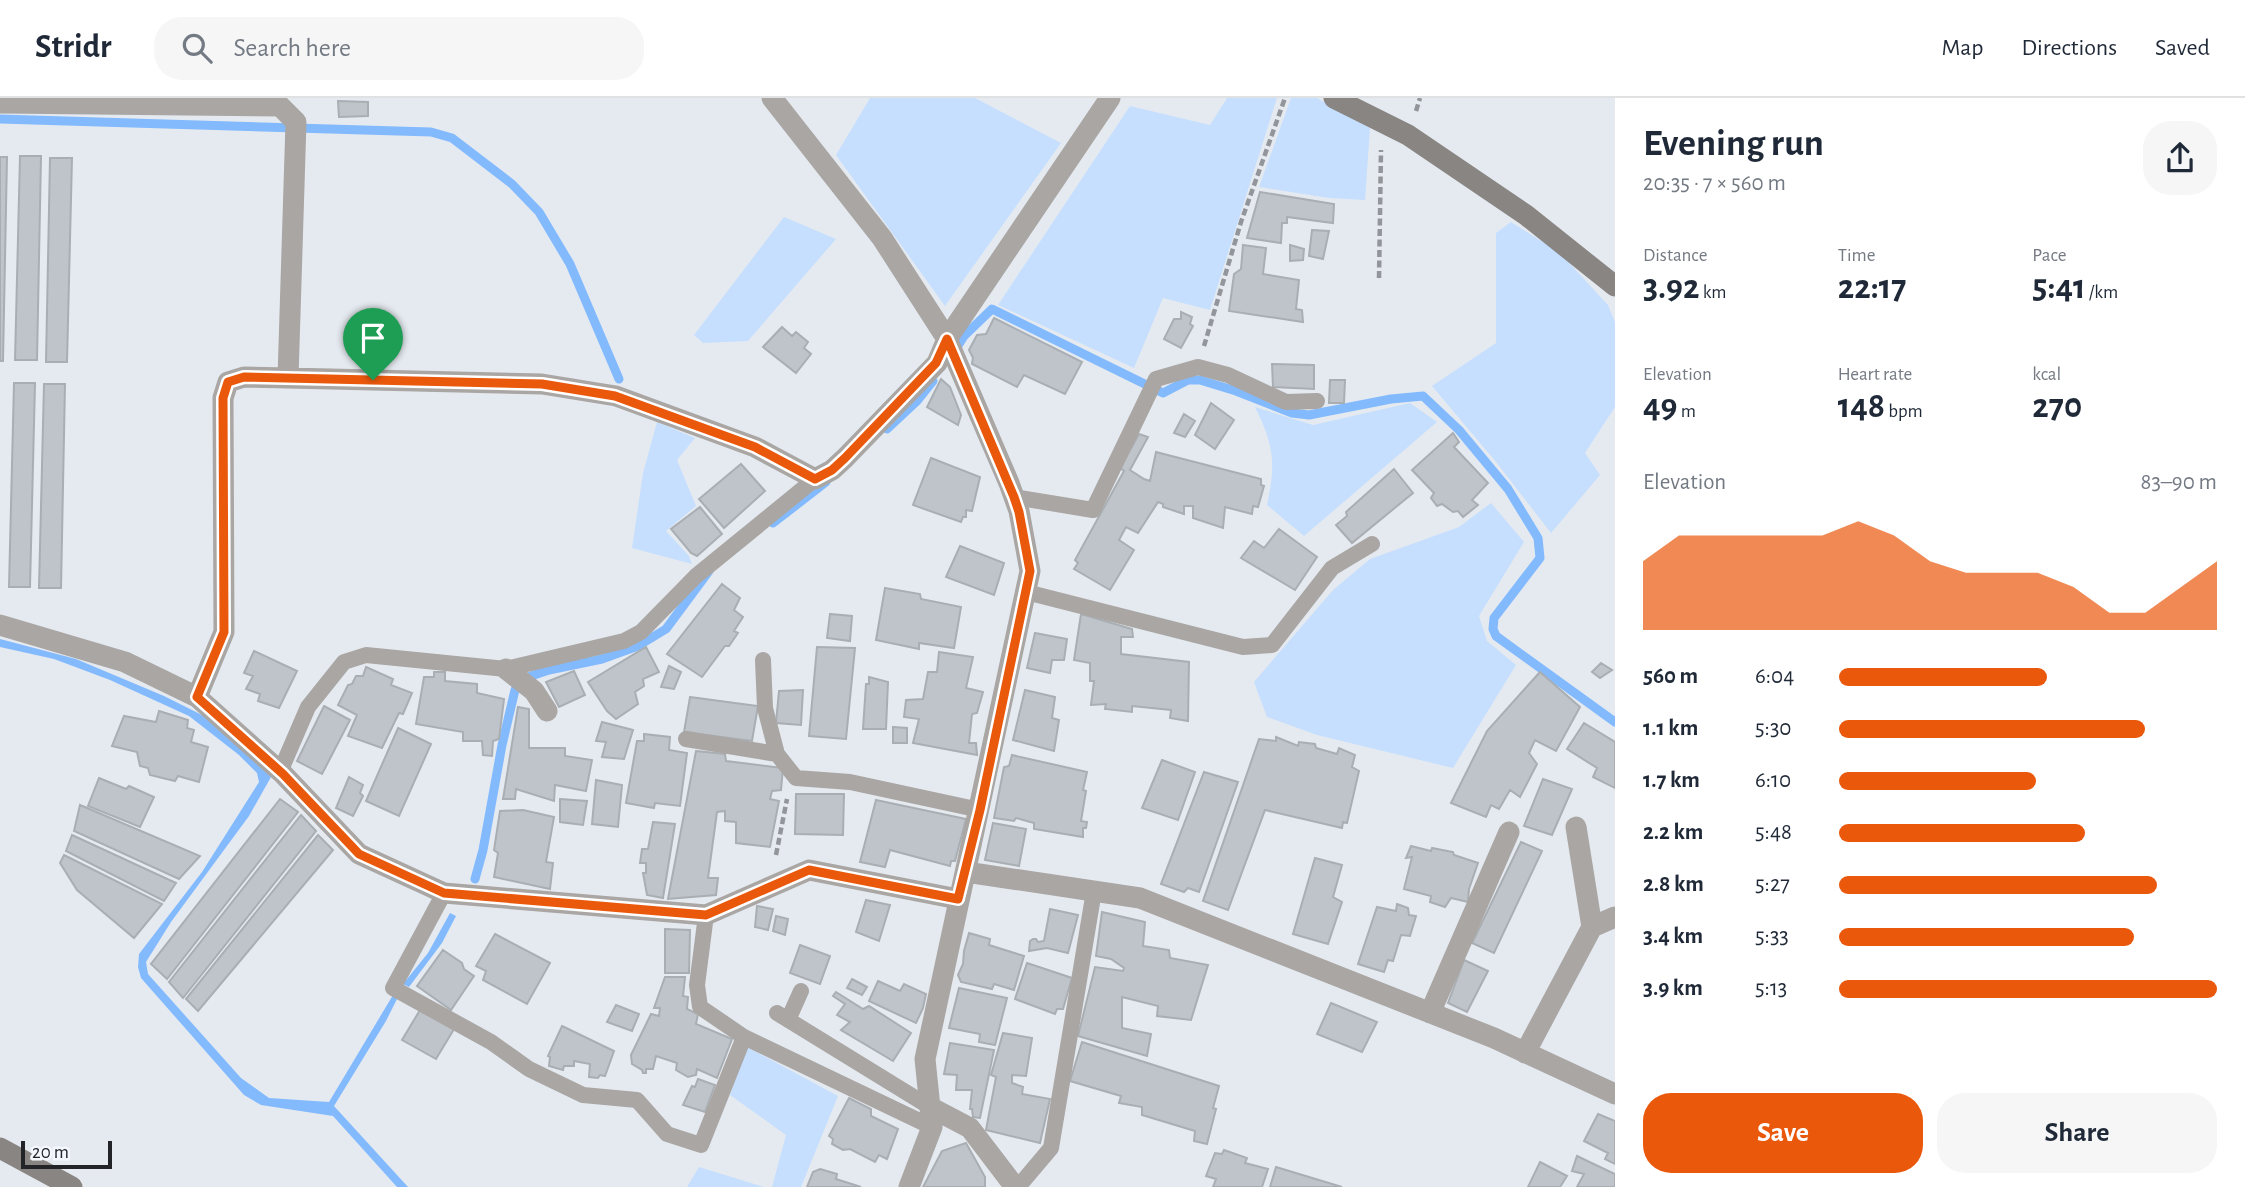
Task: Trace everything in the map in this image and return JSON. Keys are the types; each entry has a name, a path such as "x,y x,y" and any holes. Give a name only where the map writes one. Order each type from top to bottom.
{"street":[{"path":"772,98 883,238 947,339 1014,497 1030,571 925,1059 931,1117 909,1187"},
{"path":"197,697 224,632 223,398 228,382 244,377 542,384 615,396 755,447 815,479 832,470 845,458 936,363 947,339 1110,98"},
{"path":"1334,98 1408,135 1526,215 1615,286"},
{"path":"0,103 280,106 296,122 288,378"},
{"path":"0,625 125,662 197,697 280,772 359,854 444,893 706,915 809,870 958,899"},
{"path":"506,669 534,691 547,711"},
{"path":"1525,1053 1592,927 1576,828"},
{"path":"1430,1013 1509,831"},
{"path":"966,872 1140,898 1494,1038 1615,1094"},
{"path":"1592,927 1615,917"},
{"path":"931,1117 970,1128 1016,1187"},
{"path":"0,1148 72,1187"}],"lane":[{"path":"1014,497 1093,510 1156,379 1198,367 1228,375 1286,402 1317,401"},
{"path":"280,772 308,707 344,662 366,655 506,669 624,641 641,632 696,576 815,479"},
{"path":"1026,592 1243,647 1272,645 1332,568 1371,544"},
{"path":"763,660 765,708 777,754 796,778 849,782 980,810"},
{"path":"687,738 777,754"},
{"path":"1016,1187 1051,1148 1094,891"},
{"path":"444,893 393,988 491,1042 528,1069 583,1095 637,1100 667,1134 701,1144 744,1037"},
{"path":"706,915 697,985 700,1007 744,1037 931,1117"},
{"path":"801,991 783,1016 931,1117"}],"path":[{"path":"1198,367 1241,222 1285,98"},
{"path":"1379,278 1381,122"},
{"path":"770,887 792,772"}],"shaded area":[{"path":"870,98 975,98 1061,143 945,306 836,155"},
{"path":"1227,98 1277,98 1210,310 1163,298 1134,368 998,305 1130,106 1210,125"},
{"path":"1291,98 1317,98 1370,128 1365,200 1329,198 1259,187"},
{"path":"784,217 836,239 748,341 703,343 694,335"},
{"path":"1511,222 1559,252 1608,305 1615,322 1615,407 1585,453 1600,475 1551,533 1432,386 1496,343 1496,233"},
{"path":"1410,403 1437,422 1304,536 1267,505 1272,478 1272,455 1255,407 1313,425"},
{"path":"657,422 695,438 677,460 696,506 666,531 689,556 692,564 632,548 643,473"},
{"path":"1491,503 1524,542 1479,616 1487,641 1516,665 1453,768 1317,735 1267,717 1254,682 1333,590 1370,559 1459,527"},
{"path":"747,1047 838,1096 801,1187 772,1187 786,1135 730,1095"},
{"path":"699,1167 764,1187 687,1187"}],"water":[{"path":"0,639 76,659 164,696 208,718 271,777 249,816 171,922 146,962 148,974 241,1078 269,1098 329,1102 393,995 398,997 334,1106 408,1187 397,1187 333,1116 261,1105 244,1095 141,978 139,954 202,872 259,782 257,773 239,755 189,716 110,680 54,659 0,647"},
{"path":"450,913 456,916 442,943 409,987 403,984 428,953"}],"building":[{"path":"338,101 368,102 368,116 339,117"},
{"path":"20,156 41,156 37,360 15,360"},
{"path":"0,157 7,157 3,361 0,361"},
{"path":"50,158 72,158 67,362 46,362"},
{"path":"1260,192 1334,204 1333,223 1287,217 1287,223 1282,223 1281,243 1247,238"},
{"path":"1312,230 1329,231 1323,259 1309,256"},
{"path":"1243,245 1266,248 1263,274 1299,280 1296,309 1302,310 1303,322 1229,311 1234,274 1241,269"},
{"path":"1290,245 1304,249 1303,260 1290,261"},
{"path":"1181,312 1192,317 1190,324 1193,326 1181,348 1164,339 1174,319 1181,319"},
{"path":"994,318 1082,362 1065,394 1024,375 1017,387 972,364 973,358 969,350 977,335 986,334"},
{"path":"782,327 792,336 796,332 808,342 804,348 811,354 796,373 763,347"},
{"path":"1272,364 1314,365 1314,389 1273,387"},
{"path":"941,379 950,387 961,415 958,425 927,407"},
{"path":"1330,380 1345,380 1344,403 1329,403"},
{"path":"14,383 35,383 30,587 9,587"},
{"path":"44,384 65,384 61,588 39,588"},
{"path":"1211,403 1234,420 1215,449 1195,435"},
{"path":"1184,414 1195,421 1185,437 1174,433"},
{"path":"1453,433 1459,442 1454,447 1488,483 1472,500 1478,505 1463,517 1458,511 1453,512 1442,504 1437,506 1431,498 1434,493 1412,470"},
{"path":"1139,434 1148,437 1130,470 1144,479 1150,481 1156,452 1261,479 1261,485 1264,486 1258,507 1253,506 1252,514 1225,507 1223,528 1193,518 1193,506 1184,506 1184,514 1163,507 1163,504 1158,502 1138,533 1126,527 1119,540 1134,550 1110,590 1074,569 1078,563 1075,560 1124,471 1120,468"},
{"path":"931,458 980,477 972,511 966,510 966,517 963,517 961,522 913,505"},
{"path":"741,464 765,491 724,528 699,499"},
{"path":"1394,469 1413,493 1352,543 1336,525 1347,516 1346,512"},
{"path":"700,507 722,534 697,556 691,553 671,529"},
{"path":"1279,529 1317,557 1295,590 1241,558 1254,541 1264,548"},
{"path":"960,546 1004,563 994,595 946,577"},
{"path":"722,584 740,598 734,610 743,617 734,631 738,633 702,677 667,654"},
{"path":"885,588 920,594 921,599 961,607 954,648 919,643 919,649 876,640"},
{"path":"830,614 852,616 850,641 827,638"},
{"path":"1081,614 1132,629 1133,637 1121,637 1121,654 1189,662 1188,721 1170,718 1171,710 1132,706 1132,712 1105,709 1106,704 1091,705 1094,681 1090,681 1090,663 1074,660"},
{"path":"1035,633 1067,639 1064,660 1052,660 1050,673 1027,668"},
{"path":"646,647 659,672 643,679 644,686 635,692 638,704 616,719 607,711 588,682"},
{"path":"817,647 855,648 846,739 809,736"},
{"path":"254,651 297,671 279,708 258,701 260,694 246,689 253,676 244,673"},
{"path":"939,652 973,657 966,688 983,692 977,713 972,714 969,743 976,743 977,755 913,743 919,719 904,717 906,700 923,699 928,672 937,672"},
{"path":"1601,663 1612,670 1600,678 1592,672"},
{"path":"669,666 681,672 674,689 661,687"},
{"path":"366,667 393,679 391,685 412,693 403,714 399,713 382,748 348,736 357,715 338,705 348,685 352,684 356,676 363,676"},
{"path":"574,671 585,695 559,707 546,682"},
{"path":"434,672 445,672 445,681 477,684 477,693 504,699 499,739 493,741 492,756 483,755 482,741 463,741 463,732 416,724 424,677 434,677"},
{"path":"1540,672 1580,707 1556,751 1535,740 1529,753 1537,764 1520,797 1510,790 1499,809 1491,805 1486,817 1451,803 1487,731"},
{"path":"869,677 888,682 886,729 863,729 866,684 869,684"},
{"path":"803,690 801,725 776,723 779,691"},
{"path":"1025,690 1055,697 1052,718 1059,720 1054,751 1013,740"},
{"path":"690,697 758,706 752,741 684,732"},
{"path":"324,706 350,720 322,774 297,761"},
{"path":"518,707 529,709 529,748 565,748 565,756 592,760 586,791 555,785 554,801 516,789 515,799 503,799"},
{"path":"159,711 188,720 187,728 194,730 191,742 208,747 199,782 178,776 175,781 150,775 148,768 140,766 137,752 112,746 124,716 156,722"},
{"path":"602,722 633,730 624,759 602,757 606,742 596,741"},
{"path":"1584,723 1615,742 1615,788 1593,777 1597,768 1567,749"},
{"path":"893,727 907,728 907,743 893,743"},
{"path":"398,728 431,744 399,816 366,801"},
{"path":"644,734 670,737 669,750 687,753 680,806 655,803 654,808 626,803 637,741 644,741"},
{"path":"1276,737 1298,746 1299,742 1315,744 1316,748 1337,754 1339,748 1355,755 1352,767 1359,771 1347,823 1343,822 1342,828 1265,810 1228,910 1203,901 1259,739 1276,741"},
{"path":"696,751 725,754 726,761 783,768 781,790 772,791 770,799 779,801 770,847 736,843 736,822 725,821 725,811 717,812 708,878 718,878 716,895 668,899"},
{"path":"1012,755 1087,772 1081,821 1087,822 1086,828 1083,828 1083,837 1034,829 1034,823 1016,818 1014,821 994,818 1004,767 1009,766"},
{"path":"1162,760 1195,772 1178,820 1142,808"},
{"path":"1204,772 1238,782 1199,892 1188,888 1184,892 1161,884"},
{"path":"349,777 363,785 360,793 363,796 353,816 336,808"},
{"path":"99,778 126,789 129,786 154,797 140,827 88,806"},
{"path":"1543,779 1572,789 1552,835 1524,826"},
{"path":"596,780 622,785 618,827 592,824"},
{"path":"796,794 844,794 843,835 795,834"},
{"path":"280,799 298,812 167,979 151,964"},
{"path":"560,799 587,801 583,825 560,822"},
{"path":"876,800 966,819 955,861 951,861 950,866 890,850 885,867 860,862"},
{"path":"80,805 200,856 179,879 74,831"},
{"path":"523,810 554,817 546,862 553,863 550,889 494,877 498,853 494,850 500,811"},
{"path":"301,815 316,831 183,998 169,982"},
{"path":"653,822 675,824 663,898 647,895 643,873 646,873 646,863 640,863 642,849 648,849"},
{"path":"993,823 1026,829 1019,866 985,860"},
{"path":"72,835 176,883 164,901 66,851"},
{"path":"318,835 333,850 198,1011 186,999"},
{"path":"1521,842 1542,851 1494,953 1472,943"},
{"path":"1411,846 1431,851 1432,848 1453,852 1454,855 1478,863 1469,889 1468,902 1451,898 1445,907 1430,902 1431,896 1404,889 1412,857 1406,858"},
{"path":"64,855 162,904 134,938 77,890 60,863"},
{"path":"1315,858 1342,865 1333,897 1342,902 1328,944 1293,934"},
{"path":"866,900 890,905 879,941 856,932"},
{"path":"1397,904 1408,908 1409,915 1416,916 1410,936 1401,935 1393,961 1388,960 1384,972 1358,964 1377,907 1396,911"},
{"path":"757,906 773,909 768,930 755,927"},
{"path":"1050,909 1078,915 1068,953 1047,948 1029,951 1030,941 1033,939 1044,941"},
{"path":"1102,912 1145,922 1143,946 1169,950 1170,958 1208,965 1191,1020 1157,1016 1158,1006 1122,997 1122,1028 1151,1034 1147,1056 1078,1036 1095,967 1123,971 1124,968 1111,959 1096,956"},
{"path":"776,916 788,919 785,935 773,931"},
{"path":"665,929 690,930 689,973 665,973"},
{"path":"969,933 990,939 989,945 1024,956 1014,990 994,984 992,989 961,982 958,975"},
{"path":"495,934 550,963 527,1004 483,980 486,971 476,966"},
{"path":"800,945 830,956 820,984 790,973"},
{"path":"443,950 462,963 464,969 474,976 451,1010 417,986"},
{"path":"1464,960 1488,971 1467,1012 1448,1003"},
{"path":"1027,963 1072,978 1063,1009 1057,1009 1055,1014 1015,999"},
{"path":"665,977 685,977 683,996 688,997 687,1009 698,1014 696,1024 732,1039 717,1078 697,1069 696,1075 688,1077 676,1070 677,1063 656,1056 653,1069 646,1069 646,1073 632,1064 631,1055 651,1014 659,1016 660,1008 654,1008"},
{"path":"852,979 867,987 862,995 847,988"},
{"path":"878,981 900,991 904,984 926,994 916,1023 869,1001"},
{"path":"959,988 1007,998 995,1045 979,1042 980,1034 949,1028"},
{"path":"836,992 863,1009 869,1006 911,1033 893,1061 841,1030 850,1022 837,1015 845,1004 833,996"},
{"path":"1331,1003 1377,1022 1362,1052 1317,1034"},
{"path":"616,1005 639,1014 632,1031 607,1022"},
{"path":"420,1010 454,1029 436,1059 402,1040"},
{"path":"562,1026 614,1051 605,1076 589,1077 590,1064 574,1061 574,1066 564,1066 563,1070 549,1066 548,1056"},
{"path":"1003,1033 1032,1038 1026,1076 1012,1075 1012,1083 1023,1087 1022,1094 1050,1099 1040,1143 986,1130 996,1077 991,1075"},
{"path":"1082,1042 1219,1086 1207,1144 1194,1141 1195,1131 1142,1115 1142,1107 1119,1103 1121,1096 1070,1081"},
{"path":"950,1043 994,1050 980,1118 973,1117 970,1109 972,1090 956,1090 957,1075 944,1074"},
{"path":"698,1079 715,1085 705,1112 683,1105"},
{"path":"849,1098 871,1109 871,1116 898,1129 887,1159 879,1155 875,1162 850,1149 843,1150 832,1144 833,1139 829,1136"},
{"path":"1598,1114 1615,1121 1615,1164 1605,1159 1608,1153 1584,1141"},
{"path":"966,1143 985,1177 985,1187 923,1187 942,1151"},
{"path":"1224,1150 1247,1158 1245,1163 1268,1169 1262,1187 1213,1187 1216,1179 1206,1176 1215,1153 1222,1154"},
{"path":"1577,1156 1615,1174 1615,1187 1577,1187 1584,1174 1572,1171"},
{"path":"1540,1162 1567,1176 1560,1187 1528,1187"},
{"path":"1276,1167 1342,1187 1270,1187"},
{"path":"820,1169 837,1174 836,1179 861,1187 807,1187 813,1172"}],"waterway":[{"path":"0,119 431,132 452,138 512,184 539,212 570,264 619,379"},
{"path":"955,350 964,336 992,309 1163,393 1188,380 1200,380 1292,413 1309,415 1391,399 1423,396 1459,430 1508,489 1538,538 1540,558 1494,618 1493,629 1496,636 1615,722"},
{"path":"887,429 917,401 933,381"},
{"path":"773,523 826,482"},
{"path":"475,879 515,690 525,678 602,659 638,646 666,629 709,571"}],"route":[{"path":"947,339 1009,483 1019,512 1030,571 980,810 958,899 809,870 706,915 444,893 359,854 283,774 197,697 224,632 223,398 228,382 244,377 373,380 542,384 615,396 755,447 815,479 832,470 845,458 936,363 947,339"}]}
